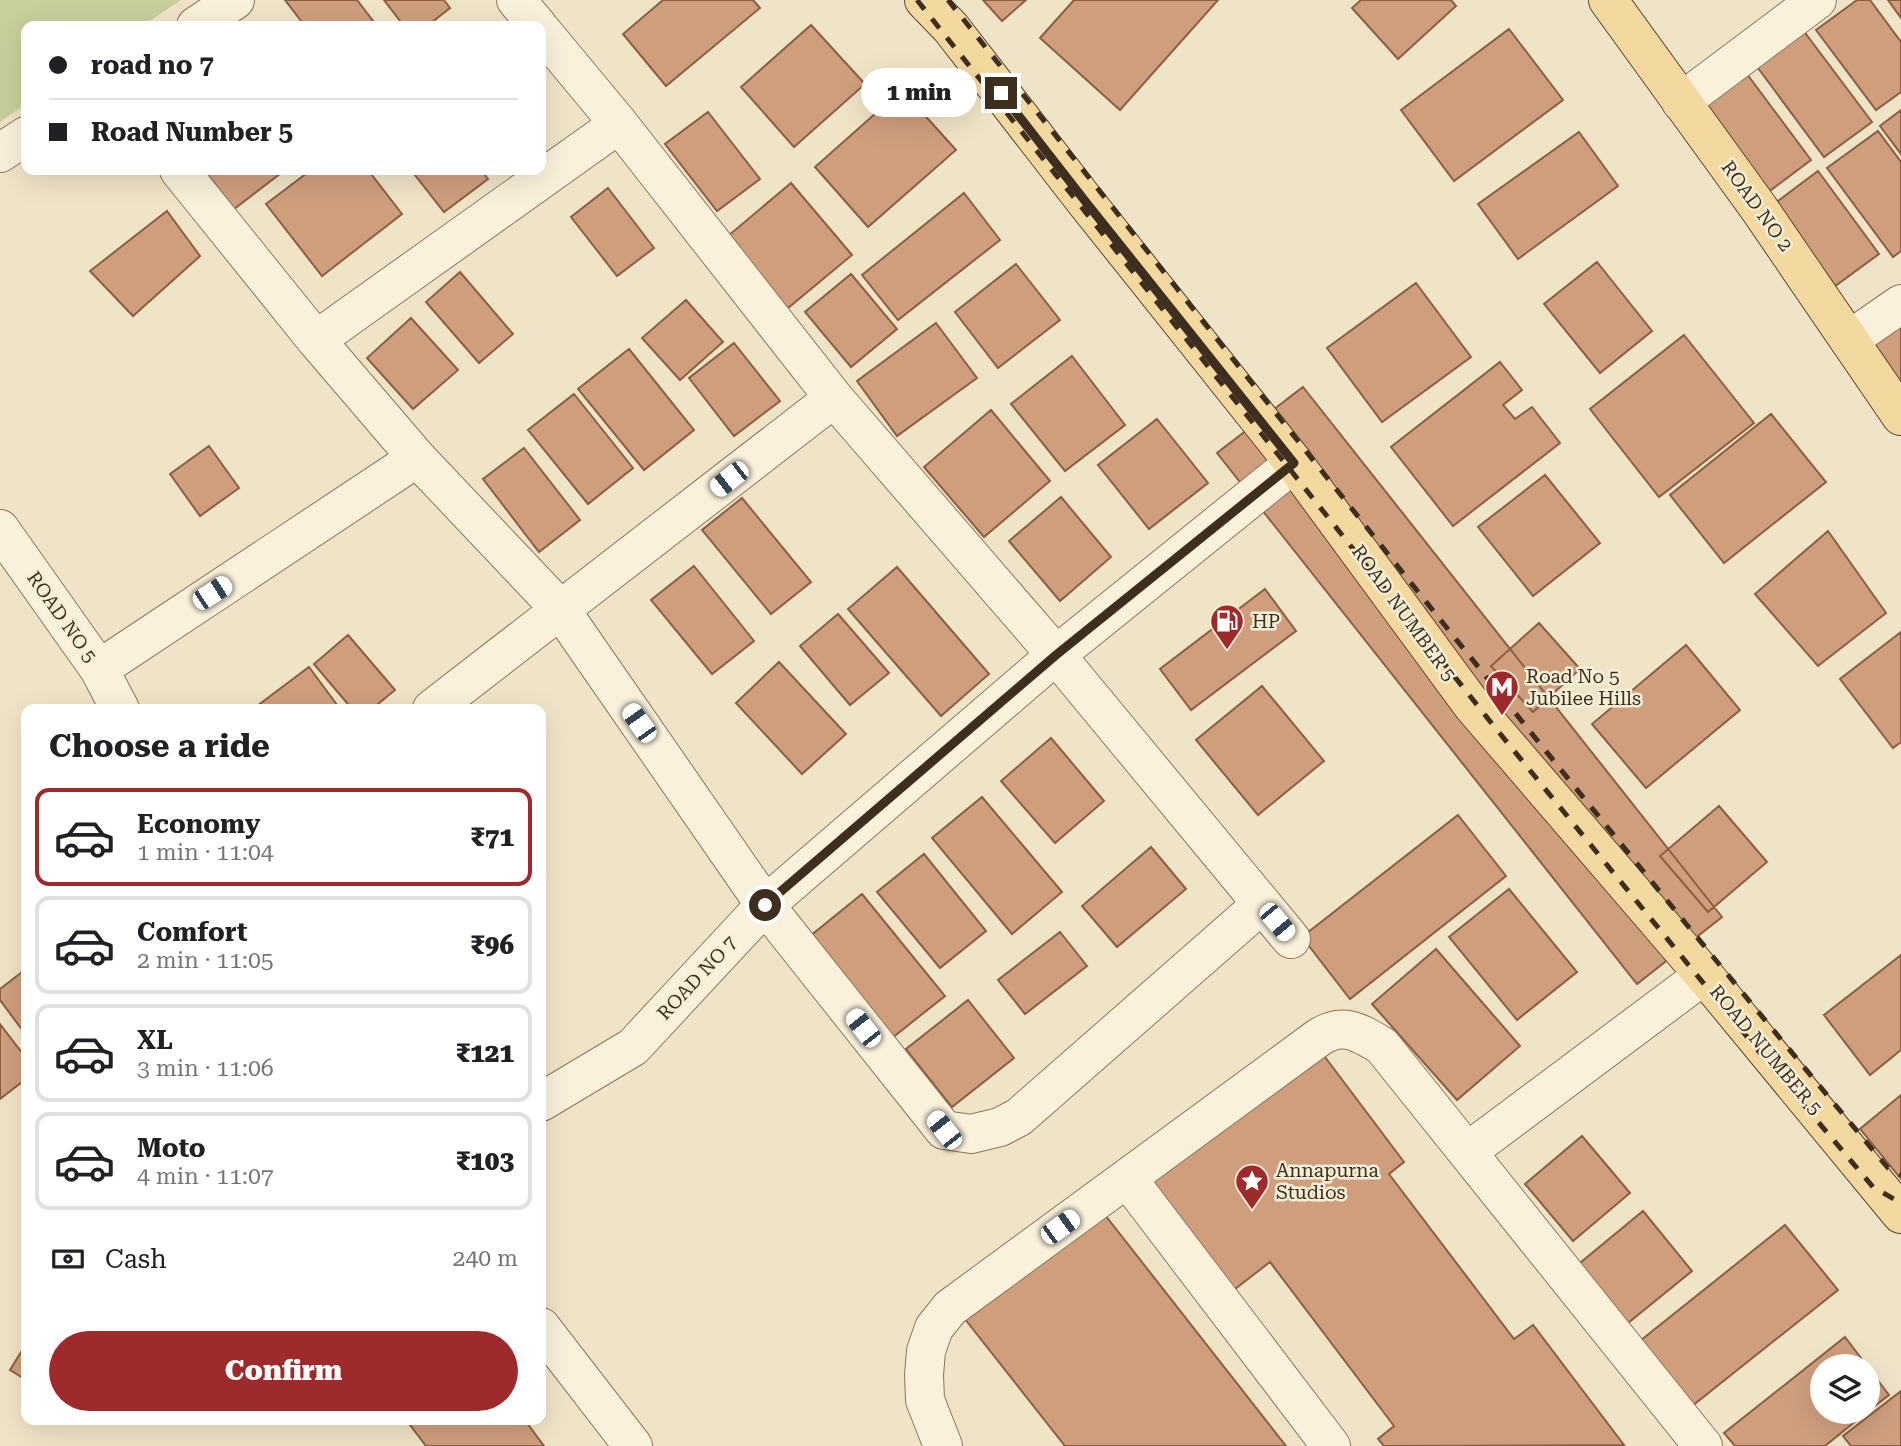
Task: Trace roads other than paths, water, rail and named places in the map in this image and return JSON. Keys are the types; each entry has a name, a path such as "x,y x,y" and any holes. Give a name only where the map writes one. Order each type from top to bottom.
{"main road":[{"name":"ROAD NUMBER 5","path":"924,0 951,28 1294,463 1472,705 1704,975 1901,1213"},
{"name":"ROAD NO 2","path":"1608,0 1758,207 1901,416"}],"street":[{"path":"204,21 235,0"},
{"path":"516,0 533,21"},
{"path":"1681,102 1817,0"},
{"path":"546,36 619,124 834,398 1056,655 1291,939"},
{"path":"316,340 619,124"},
{"path":"0,153 21,139"},
{"path":"183,175 316,340 416,458 560,609 765,905 944,1130 971,1134 1000,1127 1019,1117 1262,904"},
{"path":"1849,340 1901,304"},
{"path":"438,704 834,398"},
{"path":"99,669 416,458"},
{"name":"ROAD NO 7","path":"546,1099 633,1047 765,905 1056,655 1294,463"},
{"name":"ROAD NO 5","path":"0,529 99,669 117,704"},
{"path":"1467,1152 1704,975"},
{"path":"943,1446 925,1400 924,1375 926,1351 934,1328 950,1308 1318,1038 1328,1031 1340,1029 1353,1031 1382,1046 1703,1446"},
{"path":"1127,1178 1331,1446"},
{"path":"546,1333 633,1446"}],"railway":[{"path":"917,0 1493,725 1766,1060 1873,1187 1901,1203"},
{"path":"948,0 1649,879 1888,1168 1901,1175"}],"place":[{"name":"HP","path":"1227,651"},
{"name":"Road No 5 Jubilee Hills","path":"1502,717"},
{"name":"Annapurna Studios","path":"1252,1211"}]}
